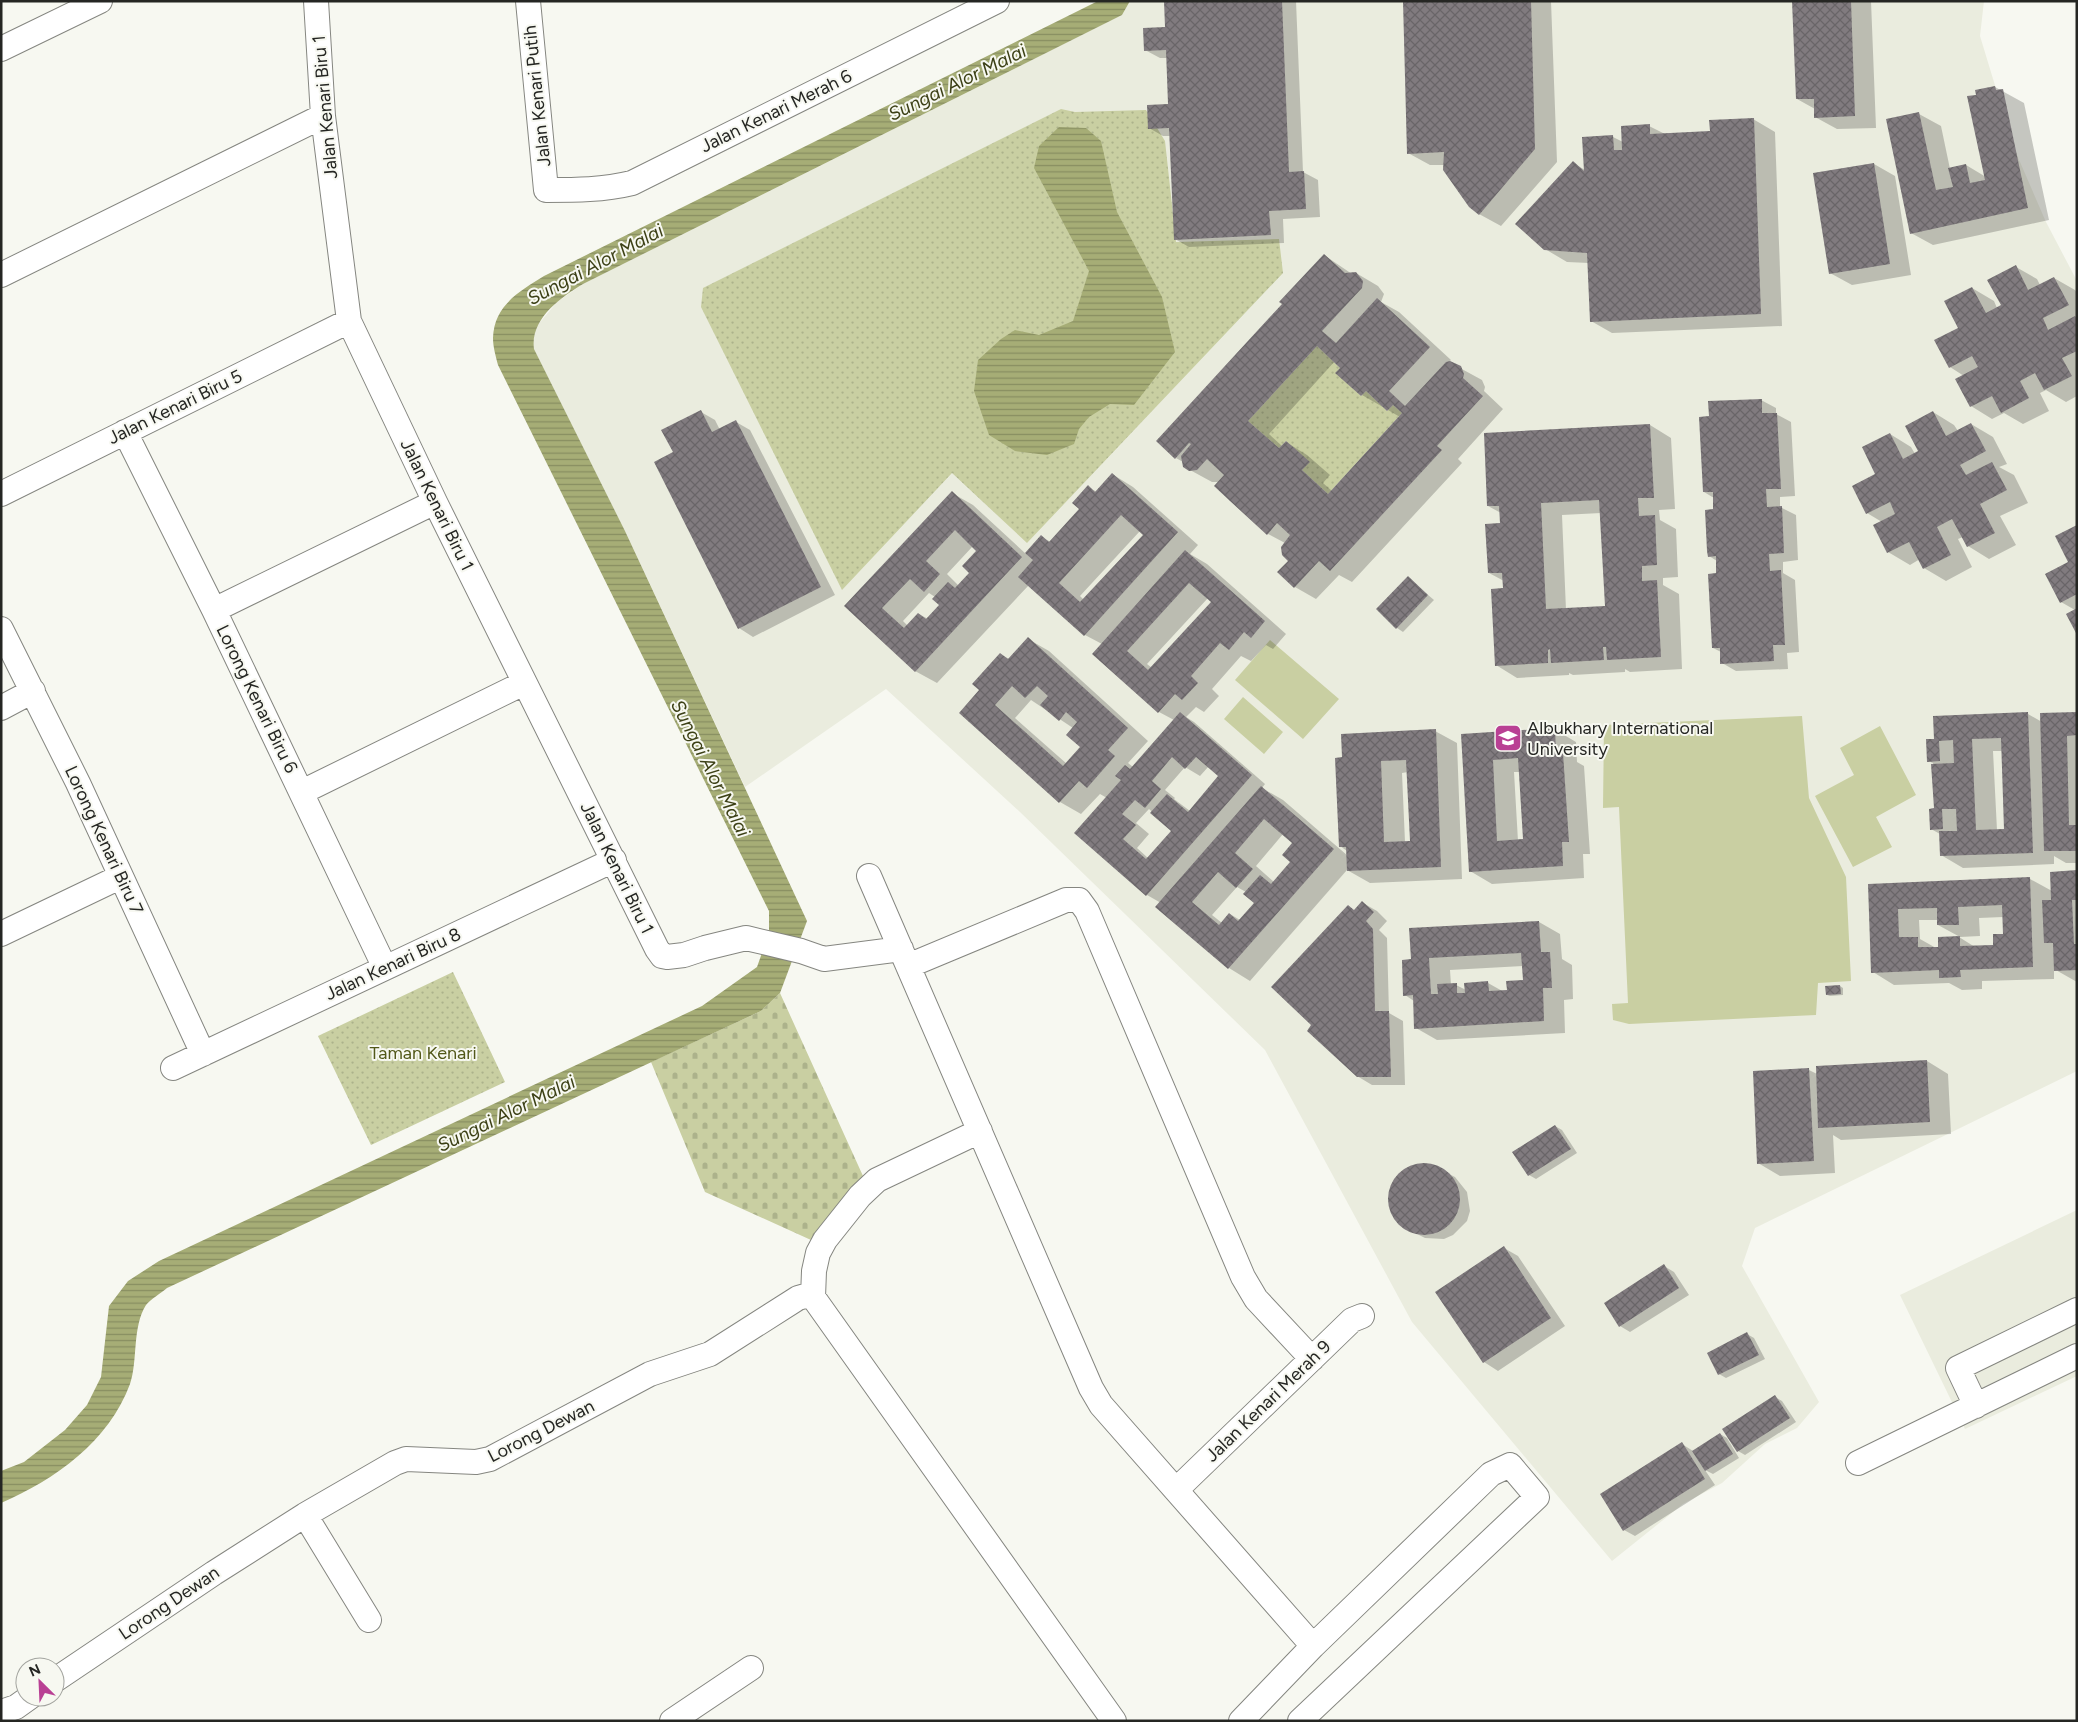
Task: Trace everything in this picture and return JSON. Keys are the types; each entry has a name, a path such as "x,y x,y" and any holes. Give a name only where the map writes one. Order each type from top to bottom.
{"street":[{"path":"1,49 73,8 100,1"},
{"name":"Jalan Kenari Biru 1","path":"316,1 323,116 349,321 524,684 659,952 662,956 667,957 684,956 705,948 746,938 802,951 824,959 904,957"},
{"name":"Jalan Kenari Putih","path":"528,1 546,190"},
{"name":"Jalan Kenari Merah 6","path":"546,190 610,189 632,183 996,1"},
{"path":"1,275 323,116"},
{"name":"Jalan Kenari Biru 5","path":"1,494 349,321"},
{"name":"Lorong Kenari Biru 6","path":"125,432 214,610 385,968"},
{"path":"214,610 435,502"},
{"name":"Lorong Kenari Biru 7","path":"1,629 78,783 120,877 204,1054"},
{"path":"302,792 524,684"},
{"path":"1,708 33,691"},
{"name":"Jalan Kenari Biru 8","path":"172,1068 614,860"},
{"path":"869,876 1091,1388 1102,1405 1313,1646"},
{"path":"1,934 120,877"},
{"path":"904,957 1066,900 1079,900 1086,910 1242,1277 1256,1298 1312,1359"},
{"path":"980,1131 877,1180 860,1196 825,1240 818,1253 814,1271 813,1297 1114,1721"},
{"name":"Lorong Dewan","path":"65,1673 214,1572 305,1515 395,1463 406,1459 476,1462 490,1459 650,1374 710,1354 798,1298 805,1296 813,1297"},
{"path":"1976,1406 1958,1368 2077,1310"},
{"name":"Jalan Kenari Merah 9","path":"1176,1490 1352,1320 1362,1316"},
{"path":"1858,1464 2077,1356"},
{"path":"1241,1721 1313,1646 1491,1474 1510,1465 1537,1496 1300,1721"},
{"path":"305,1515 369,1620"},
{"path":"672,1721 750,1668"},
{"path":"1,1712 16,1707"}],"shaded area":[{"name":"Albukhary International University","path":"1130,1 1984,1 1980,36 2014,148 2046,222 2077,281 2077,1071 1755,1228 1742,1266 1819,1402 1797,1428 1765,1444 1722,1483 1683,1504 1612,1561 1412,1322 1265,1050 1020,812 886,689 745,787 625,531 534,349 533,339 536,327 557,302 583,284 1122,15"},
{"path":"2077,1210 2077,1376 1965,1429 1900,1295"}],"green space":[{"path":"1061,109 1075,112 1146,110 1165,141 1176,242 1279,239 1283,273 1027,543 952,473 842,590 701,307 703,288"},
{"path":"1317,346 1340,368 1336,373 1361,396 1366,391 1387,411 1393,405 1402,413 1328,494 1302,470 1309,462 1286,441 1279,448 1248,421"},
{"path":"1270,640 1339,699 1303,739 1235,680"},
{"path":"1243,697 1283,732 1264,754 1224,719"},
{"path":"1802,716 1809,798 1846,877 1851,981 1818,983 1816,1015 1629,1024 1613,1020 1612,1004 1628,1003 1619,807 1603,808 1604,725"},
{"path":"1880,726 1916,795 1876,817 1892,847 1853,867 1815,796 1854,775 1840,748"},
{"name":"Taman Kenari","path":"453,972 505,1082 371,1145 318,1036"},
{"path":"780,993 863,1176 811,1240 705,1192 651,1062 761,1011"}],"water":[{"name":"Sungai Alor Malai","path":"1098,1 1130,1 1122,15 583,284 548,310 537,328 534,338 534,349 625,531 807,921 780,993 761,1011 167,1288 146,1305 142,1314 137,1334 130,1384 121,1405 109,1423 94,1441 60,1470 41,1483 1,1503 1,1471 24,1462 65,1430 87,1405 101,1377 109,1306 128,1281 159,1261 702,1006 757,967 769,933 769,911 498,365 494,348 494,326 503,308 526,287 544,276"},
{"path":"1059,127 1086,128 1101,141 1117,212 1162,297 1175,352 1134,405 1110,404 1089,417 1079,429 1074,444 1047,455 1015,451 989,435 974,391 978,360 1001,339 1015,330 1039,335 1073,321 1089,271 1034,168 1039,146"}],"building":[{"path":"1164,1 1282,1 1289,172 1304,171 1306,209 1269,211 1271,235 1174,240 1169,128 1148,129 1147,105 1168,104 1166,50 1144,51 1143,28 1165,27"},
{"path":"1403,1 1531,1 1535,149 1479,215 1469,207 1443,170 1444,152 1407,154"},
{"path":"1792,1 1851,1 1855,116 1814,118 1814,99 1796,99"},
{"path":"1995,86 1996,90 2003,89 2028,208 1910,234 1886,119 1919,112 1936,190 1953,187 1948,168 1966,164 1970,183 1985,180 1967,96 1976,95 1975,90"},
{"path":"1754,118 1761,314 1590,322 1587,253 1544,250 1515,224 1573,161 1584,171 1582,137 1613,135 1614,150 1622,150 1621,126 1650,124 1650,134 1710,131 1709,120"},
{"path":"1874,163 1890,264 1829,274 1813,173"},
{"path":"1324,254 1345,273 1356,272 1363,281 1362,288 1322,331 1336,343 1377,298 1430,347 1389,391 1405,406 1446,362 1450,361 1461,366 1464,374 1463,378 1483,396 1437,446 1442,450 1330,571 1319,561 1294,588 1277,572 1288,561 1282,555 1281,547 1290,535 1277,523 1267,535 1214,486 1224,475 1207,459 1197,470 1189,471 1183,467 1181,456 1191,444 1189,443 1175,459 1156,441 1282,304 1279,302","holes":["1317,346 1340,368 1335,373 1361,396 1366,391 1387,411 1393,405 1402,413 1328,494 1302,470 1310,462 1286,441 1279,448 1248,421"]},
{"path":"2016,265 2028,290 2054,277 2069,305 2043,318 2048,330 2075,316 2077,319 2077,351 2062,358 2072,376 2044,390 2035,373 2020,381 2029,398 2001,413 1992,396 1970,407 1955,379 1978,367 1972,356 1949,368 1934,340 1958,328 1944,301 1972,287 1986,313 2001,305 1987,280"},
{"path":"1762,399 1762,413 1777,413 1781,489 1766,489 1767,507 1782,506 1784,553 1769,554 1770,571 1781,570 1785,645 1773,645 1774,661 1720,664 1720,648 1712,648 1708,574 1716,573 1716,556 1708,557 1705,510 1713,509 1713,492 1703,492 1699,417 1709,416 1708,401"},
{"path":"701,410 712,432 736,420 821,587 738,629 654,462 673,452 661,430"},
{"path":"1933,411 1946,436 1971,423 1986,451 1960,465 1966,475 1992,462 2007,490 1980,504 1995,533 1967,547 1952,519 1937,527 1951,555 1923,569 1909,542 1887,553 1873,525 1895,514 1890,502 1866,514 1852,486 1875,474 1862,447 1890,433 1903,459 1918,451 1905,426"},
{"path":"1650,424 1654,498 1638,498 1639,516 1655,515 1657,565 1642,566 1642,581 1657,580 1661,657 1607,660 1606,647 1603,647 1604,660 1551,663 1550,649 1548,650 1548,663 1495,666 1491,589 1503,588 1502,573 1488,573 1485,524 1500,523 1499,506 1487,506 1484,433","holes":["1599,500 1605,606 1546,609 1541,503"]},
{"path":"1112,473 1178,532 1084,636 1018,577 1033,560 1025,553 1041,535 1049,542 1079,509 1072,503 1088,485 1095,492","holes":["1121,515 1143,535 1080,602 1059,583"]},
{"path":"952,491 1022,557 915,672 844,606","holes":["955,530 976,551 962,566 969,573 955,588 948,582 932,599 939,605 926,619 918,613 904,628 882,608 910,579 924,592 940,574 926,561"]},
{"path":"2077,525 2077,594 2060,603 2045,574 2068,562 2055,536"},
{"path":"1185,550 1265,621 1251,638 1244,632 1229,650 1220,643 1191,676 1198,683 1182,700 1175,694 1158,713 1092,654","holes":["1189,583 1211,602 1148,670 1127,651"]},
{"path":"1408,576 1428,595 1396,629 1376,609"},
{"path":"2077,608 2077,635 2066,614"},
{"path":"1028,637 1128,728 1108,750 1115,756 1087,788 1079,781 1059,803 959,713 979,690 972,684 1000,653 1008,659","holes":["1012,686 1025,698 1037,686 1048,696 1040,705 1059,721 1066,712 1077,722 1066,735 1080,747 1063,766 995,705"]},
{"path":"1180,712 1252,775 1146,896 1074,833 1121,780 1115,776 1125,765 1130,769","holes":["1172,757 1185,769 1196,757 1218,776 1188,812 1167,794 1150,813 1171,831 1146,859 1123,839 1136,825 1122,814 1135,800 1145,808 1161,789 1152,781"]},
{"path":"2028,712 2033,853 1940,856 1939,831 1957,831 1956,809 1942,809 1943,829 1930,830 1929,809 1934,808 1931,764 1954,763 1953,740 1939,741 1940,761 1927,762 1926,739 1934,739 1933,716","holes":["2001,738 2004,829 1976,830 1972,739"]},
{"path":"2077,712 2077,735 2067,736 2069,825 2077,825 2077,851 2044,851 2040,713"},
{"path":"1555,728 1556,753 1563,753 1569,842 1562,842 1563,866 1469,872 1461,734","holes":["1518,758 1523,839 1497,841 1493,760"]},
{"path":"1436,729 1441,867 1347,871 1346,847 1339,847 1335,758 1342,757 1341,734","holes":["1406,760 1410,841 1384,842 1381,761"]},
{"path":"1261,786 1334,849 1228,969 1155,907","holes":["1264,819 1292,843 1282,855 1290,862 1271,884 1260,875 1243,894 1254,903 1238,921 1229,913 1219,925 1192,902 1218,872 1236,888 1253,869 1235,853"]},
{"path":"2077,870 2077,900 2072,900 2074,944 2077,944 2077,970 2054,971 2053,943 2044,943 2042,900 2051,900 2050,872"},
{"path":"2030,877 2033,967 1960,970 1961,977 1939,978 1939,970 1871,973 1868,884","holes":["2002,905 2003,934 1993,934 1993,945 1960,946 1960,936 1938,937 1938,947 1918,947 1918,937 1899,937 1898,909 1937,908 1937,925 1959,925 1958,907"]},
{"path":"1362,901 1374,912 1366,921 1373,929 1375,1011 1389,1011 1391,1077 1357,1077 1307,1031 1311,1025 1271,987 1348,905 1354,910"},
{"path":"1539,921 1541,952 1550,952 1552,988 1543,988 1544,1021 1414,1029 1413,995 1403,996 1402,960 1411,959 1409,928","holes":["1521,953 1523,980 1506,981 1507,990 1489,991 1488,981 1464,983 1465,993 1457,993 1457,983 1437,984 1438,994 1431,994 1429,958"]},
{"path":"1840,985 1841,994 1826,995 1825,986"},
{"path":"1927,1060 1930,1122 1818,1128 1816,1066"},
{"path":"1809,1068 1814,1161 1757,1164 1753,1071"},
{"path":"1555,1125 1571,1149 1528,1176 1512,1152"},
{"path":"1424,1163 1444,1169 1454,1179 1460,1199 1454,1219 1444,1229 1424,1235 1404,1229 1394,1219 1388,1199 1394,1179 1404,1169"},
{"path":"1504,1246 1551,1318 1483,1363 1435,1292"},
{"path":"1664,1264 1679,1288 1619,1327 1604,1303"},
{"path":"1747,1332 1759,1355 1718,1375 1707,1353"},
{"path":"1775,1395 1790,1418 1737,1452 1722,1429"},
{"path":"1720,1433 1733,1454 1705,1471 1692,1451"},
{"path":"1682,1442 1705,1479 1623,1531 1600,1494"}],"place":[{"name":"Albukhary International University","path":"1508,738"}]}
